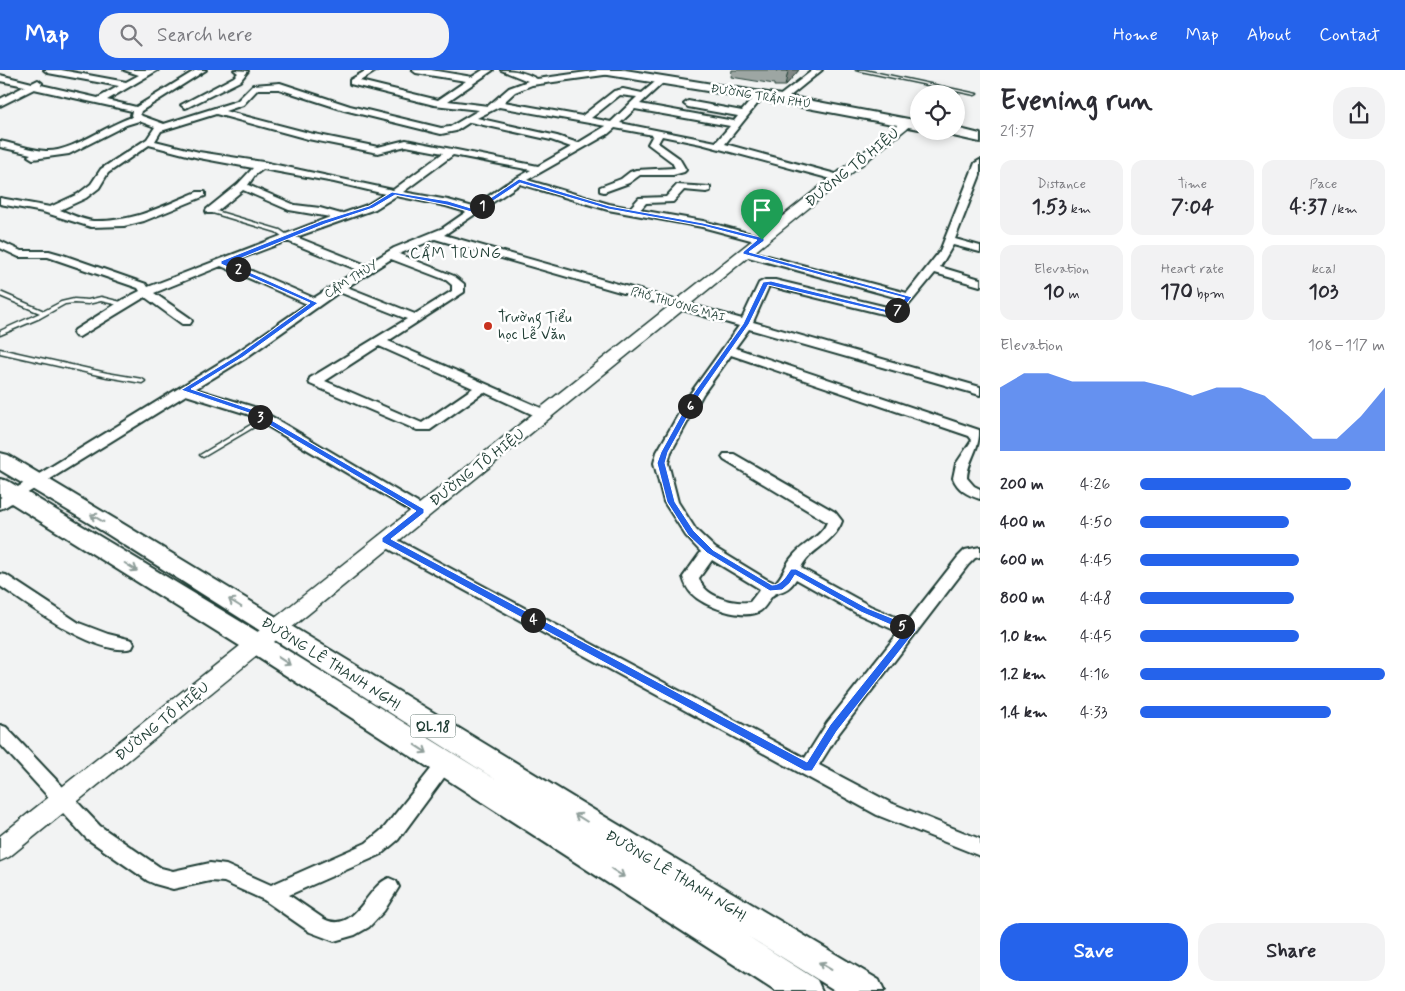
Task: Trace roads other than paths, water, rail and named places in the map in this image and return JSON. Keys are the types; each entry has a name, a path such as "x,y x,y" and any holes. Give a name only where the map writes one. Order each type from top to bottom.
{"highway":[{"name":"ĐƯỜNG LÊ THANH NGHỊ","path":"0,460 13,492 591,824 867,991"},
{"name":"ĐƯỜNG LÊ THANH NGHỊ","path":"266,636 445,764 805,991"}],"main road":[{"name":"ĐƯỜNG TRẦN PHÚ","path":"617,71 910,123"},
{"path":"965,135 980,138"}],"street":[{"path":"48,70 62,71 128,85"},
{"path":"128,70 151,72"},
{"path":"33,156 49,155 71,150 138,114 202,70"},
{"path":"185,105 237,79 244,71 238,70"},
{"path":"373,70 353,82 439,103 494,107 659,133 719,145 839,178"},
{"path":"416,70 474,80"},
{"path":"439,103 489,70"},
{"path":"505,70 524,75 535,82"},
{"path":"781,99 818,70"},
{"path":"0,103 62,71"},
{"path":"50,211 82,196 95,186 104,172 148,142 158,129 240,103 256,86 280,86 347,108 440,131 453,130 494,107 512,90 535,82 617,71"},
{"path":"99,101 151,72"},
{"path":"0,78 99,101 138,114 163,127"},
{"name":"CẨM THỦY","path":"13,492 240,356 366,269 390,255 447,230 519,181 605,132 648,97 661,80"},
{"path":"584,120 617,93 627,92 648,97"},
{"path":"719,145 759,96"},
{"path":"681,103 744,114"},
{"path":"635,106 736,124"},
{"path":"214,111 308,136 378,150 386,151 395,145 406,143 540,169"},
{"path":"470,119 554,138 580,146"},
{"name":"ĐƯỜNG TÔ HIỆU","path":"0,850 839,178 910,127"},
{"path":"604,189 626,181 633,174 639,172 673,172 681,170 676,160 653,144 659,133"},
{"path":"148,142 199,155 334,179 448,203 475,211"},
{"path":"0,144 49,155"},
{"path":"79,333 123,304 146,292 287,237 371,207 451,152"},
{"path":"729,457 834,518 834,525 799,558 794,571 779,588 770,588 710,552 691,533 671,502 661,463 664,452 697,394 746,324 764,286 768,282 888,312 898,310 933,269 950,241 980,163"},
{"path":"211,211 242,186 252,173 263,166"},
{"path":"519,181 608,207 703,224 762,240"},
{"path":"242,186 262,192 269,196 270,200 293,208 320,211 341,217"},
{"path":"632,212 643,200 669,200 681,187 706,189"},
{"path":"0,201 50,211 92,224 124,223 140,219 201,194"},
{"name":"PHỐ THƯƠNG MẠI","path":"433,235 980,391"},
{"path":"287,237 366,269"},
{"path":"950,241 980,249"},
{"path":"0,244 19,254 59,256 142,286 146,292 186,321"},
{"path":"745,253 909,297"},
{"path":"390,255 450,278 458,284 458,292 315,381 417,426 425,427 483,388"},
{"path":"224,263 315,303"},
{"path":"933,269 980,282"},
{"path":"338,287 414,318"},
{"path":"378,341 543,414"},
{"path":"728,350 974,433 978,436 979,442 960,468 960,481 964,487 980,494"},
{"path":"185,390 252,412 421,511"},
{"path":"385,540 884,809 980,848"},
{"path":"710,552 691,577 692,587 700,594 719,603 744,609 755,607 770,588"},
{"path":"808,768 833,728 963,561 970,554 980,552"},
{"path":"794,571 864,610 911,630"},
{"path":"0,579 66,625 98,639 126,644"},
{"path":"0,732 94,832 155,875 173,880 210,872 226,874 271,894 305,918 330,931 340,931 362,920 389,887"},
{"path":"271,894 373,849 391,834 445,764"}],"lane":[{"path":"858,70 975,94"},
{"path":"211,211 278,231 287,237"},
{"path":"0,294 44,314"},
{"path":"0,333 44,314 63,303 102,300 123,304"},
{"path":"0,351 142,381"},
{"path":"203,455 264,419"}],"place":[{"name":"Trường Tiểu học Lễ Văn","path":"488,326"}],"district":[{"name":"CẨM TRUNG","path":"456,253"}]}
